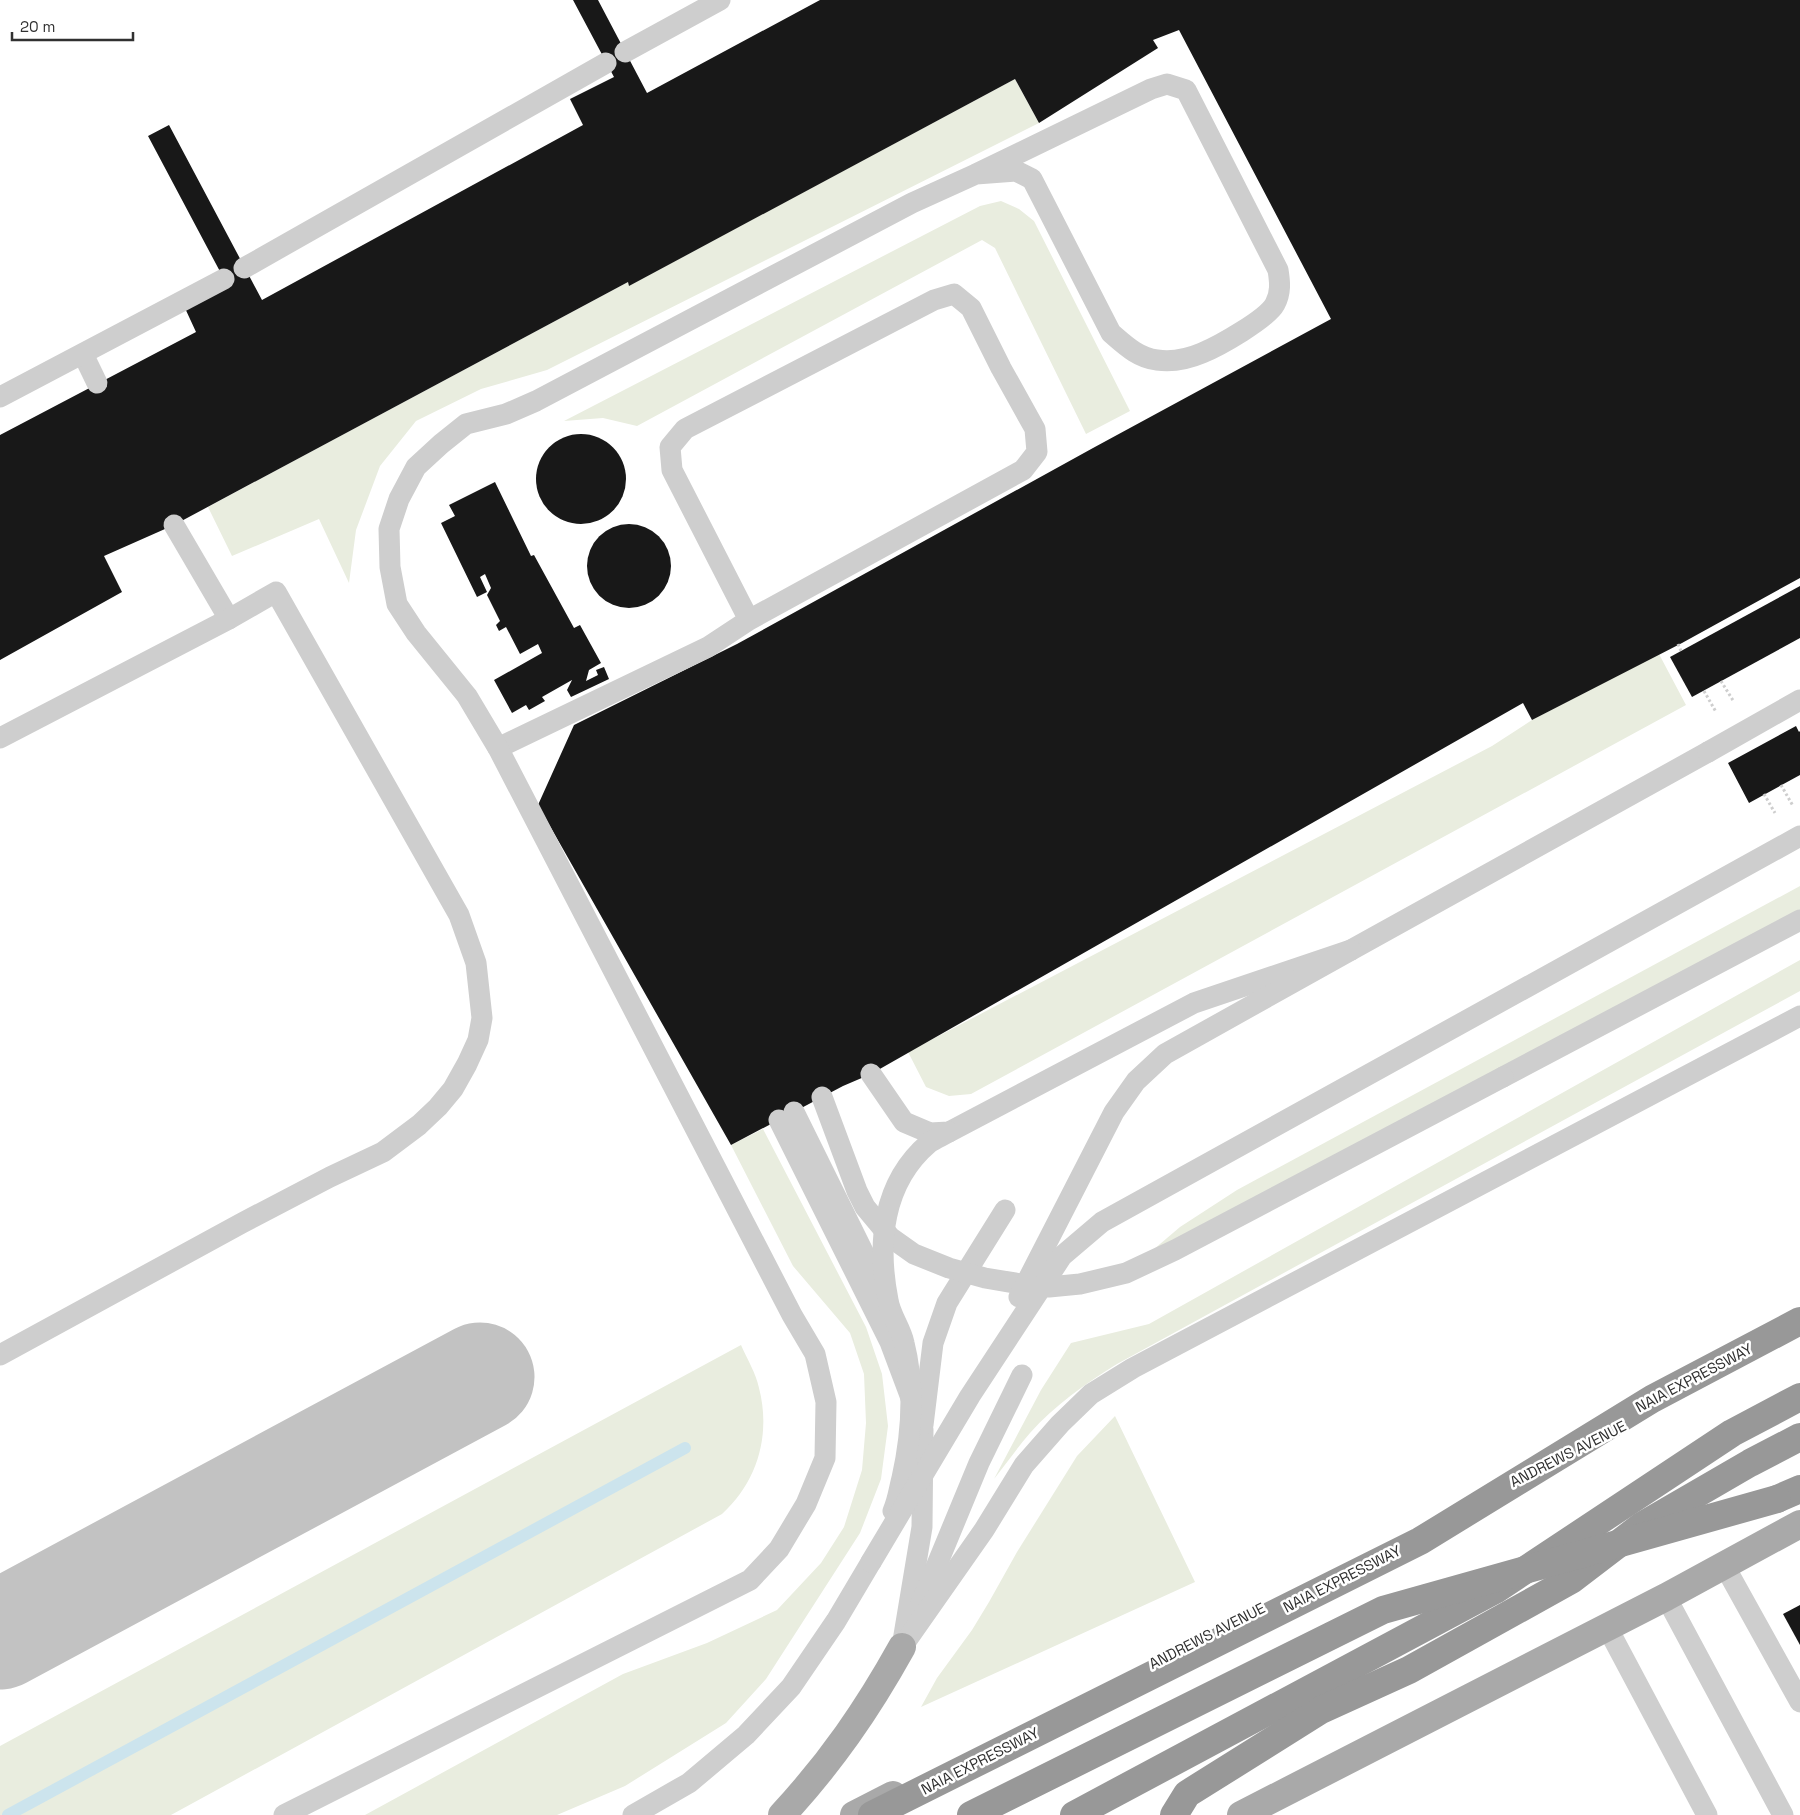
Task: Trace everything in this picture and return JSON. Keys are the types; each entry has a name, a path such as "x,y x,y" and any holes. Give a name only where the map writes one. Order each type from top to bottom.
{"highway":[{"name":"NAIA EXPRESSWAY","path":"872,1815 1420,1541 1652,1399 1800,1321"},
{"path":"1074,1815 1495,1590 1732,1433 1800,1397"},
{"path":"1174,1815 1187,1794 1321,1710 1409,1670 1571,1580 1644,1526 1750,1463 1800,1437"},
{"path":"971,1815 1383,1610 1777,1499 1800,1488"}],"main road":[{"name":"ANDREWS AVENUE","path":"854,1815 1800,1336"},
{"path":"1240,1815 1666,1597 1800,1524"},
{"path":"782,1815 840,1747 882,1684 902,1647"}],"lane":[{"path":"625,52 709,2"},
{"path":"244,268 606,63"},
{"path":"284,1815 750,1580 779,1549 793,1527 806,1504 825,1458 826,1402 815,1354 792,1315 498,748 467,696 416,633 397,604 390,567 390,529 399,499 416,467 466,424 506,414 536,401 904,207 1151,89 1167,84 1186,90 1278,270 1280,285 1275,305 1259,321 1202,354 1177,360 1156,360 1131,351 1111,333 1032,179 1016,171 976,174"},
{"path":"0,397 224,279"},
{"path":"498,748 708,647 749,620 1023,470 1037,452 1035,429 1001,368 971,308 954,294 934,300 685,429 670,447 672,470 749,620"},
{"path":"82,354 97,384"},
{"path":"174,525 229,619"},
{"path":"0,738 229,619 276,592 460,914 476,963 482,1018 478,1040 453,1089 419,1125 383,1152 330,1177 242,1223 0,1355"},
{"path":"970,1396 1044,1246 1114,1112 1136,1081 1165,1054 1800,700"},
{"path":"633,1815 689,1783 746,1735 791,1687 836,1621 970,1396 1062,1256 1102,1222 1800,836"},
{"path":"822,1097 857,1191 865,1207 890,1236 914,1254 949,1268 985,1278 1049,1287 1080,1284 1126,1273 1183,1246 1800,920"},
{"path":"888,1302 883,1245 884,1221 889,1201 898,1181 916,1156 930,1142 1194,1003 1351,950"},
{"path":"902,1647 984,1530 1024,1466 1060,1424 1092,1394 1133,1368 1800,1016"},
{"path":"871,1074 904,1122 930,1133 949,1132"},
{"path":"871,1562 896,1505 908,1449 912,1401 904,1342 888,1302 787,1116 890,1342 923,1430"},
{"path":"902,1647 922,1527 923,1430 933,1343 947,1303 1005,1210"},
{"path":"902,1647 979,1462 1022,1375"},
{"path":"1724,1565 1800,1702"},
{"path":"1666,1597 1783,1815"},
{"path":"1607,1627 1708,1815"}],"path":[{"path":"1678,644 1681,651"},
{"path":"1781,785 1795,810"}],"shaded area":[{"path":"1015,79 1039,123 547,370 481,389 416,421 380,466 356,530 349,583 319,519 232,556 208,507 628,282 630,285"},
{"path":"1001,201 1019,209 1034,221 1130,411 1086,434 995,248 982,240 637,426 603,418 564,421 980,206"},
{"path":"1659,654 1686,705 971,1094 949,1096 926,1087 908,1052 1492,746 1532,720"},
{"path":"1800,886 1800,912 1133,1267 1180,1227 1237,1190"},
{"path":"1800,960 1800,991 1117,1364 1082,1387 1050,1413 1025,1439 994,1479 1041,1390 1071,1343 1149,1324"},
{"path":"763,1129 866,1327 882,1374 888,1426 881,1479 860,1533 766,1679 726,1723 625,1786 557,1815 365,1815 623,1674 707,1643 777,1610 821,1563 844,1527 862,1470 866,1423 864,1374 850,1333 793,1266 731,1145"},
{"path":"741,1345 758,1382 762,1405 762,1439 753,1472 745,1487 722,1514 171,1815 0,1815 0,1746"},
{"path":"1115,1416 1195,1582 921,1707 937,1678 972,1630 1017,1552 1077,1456"}],"building":[{"path":"573,0 598,0 647,93 820,0 1800,0 1800,578 1682,643 1532,720 1523,703 871,1074 843,1086 731,1145 538,805 574,725 737,644 1331,319 1179,30 1153,40 1158,48 1039,123 1015,79 629,286 628,282 174,525 104,556 122,592 0,660 0,435 196,332 184,306 224,279 148,136 169,125 262,300 583,125 570,99 614,77"},
{"path":"581,434 598,438 613,447 622,462 626,479 622,496 613,511 598,520 581,524 564,520 549,511 540,496 536,479 540,462 549,447 564,438"},
{"path":"495,482 531,556 534,555 574,628 580,625 601,663 589,670 586,681 598,675 596,670 604,667 609,679 571,697 567,690 572,680 542,697 545,701 529,710 526,705 512,713 494,680 542,653 538,644 520,654 506,627 499,631 496,625 500,621 487,595 491,588 485,574 480,577 487,592 477,597 441,523 455,516 449,505"},
{"path":"629,524 645,527 659,536 668,550 671,566 668,582 659,596 645,605 629,608 613,605 599,596 590,582 587,566 590,550 599,536 613,527"},
{"path":"1800,586 1800,638 1692,697 1670,657"},
{"path":"1796,726 1800,731 1800,775 1749,803 1728,763"},
{"path":"1800,1605 1800,1645 1783,1614"}],"waterway":[{"path":"8,1815 685,1448"}],"taxiway":[{"path":"0,1635 480,1377"}]}
